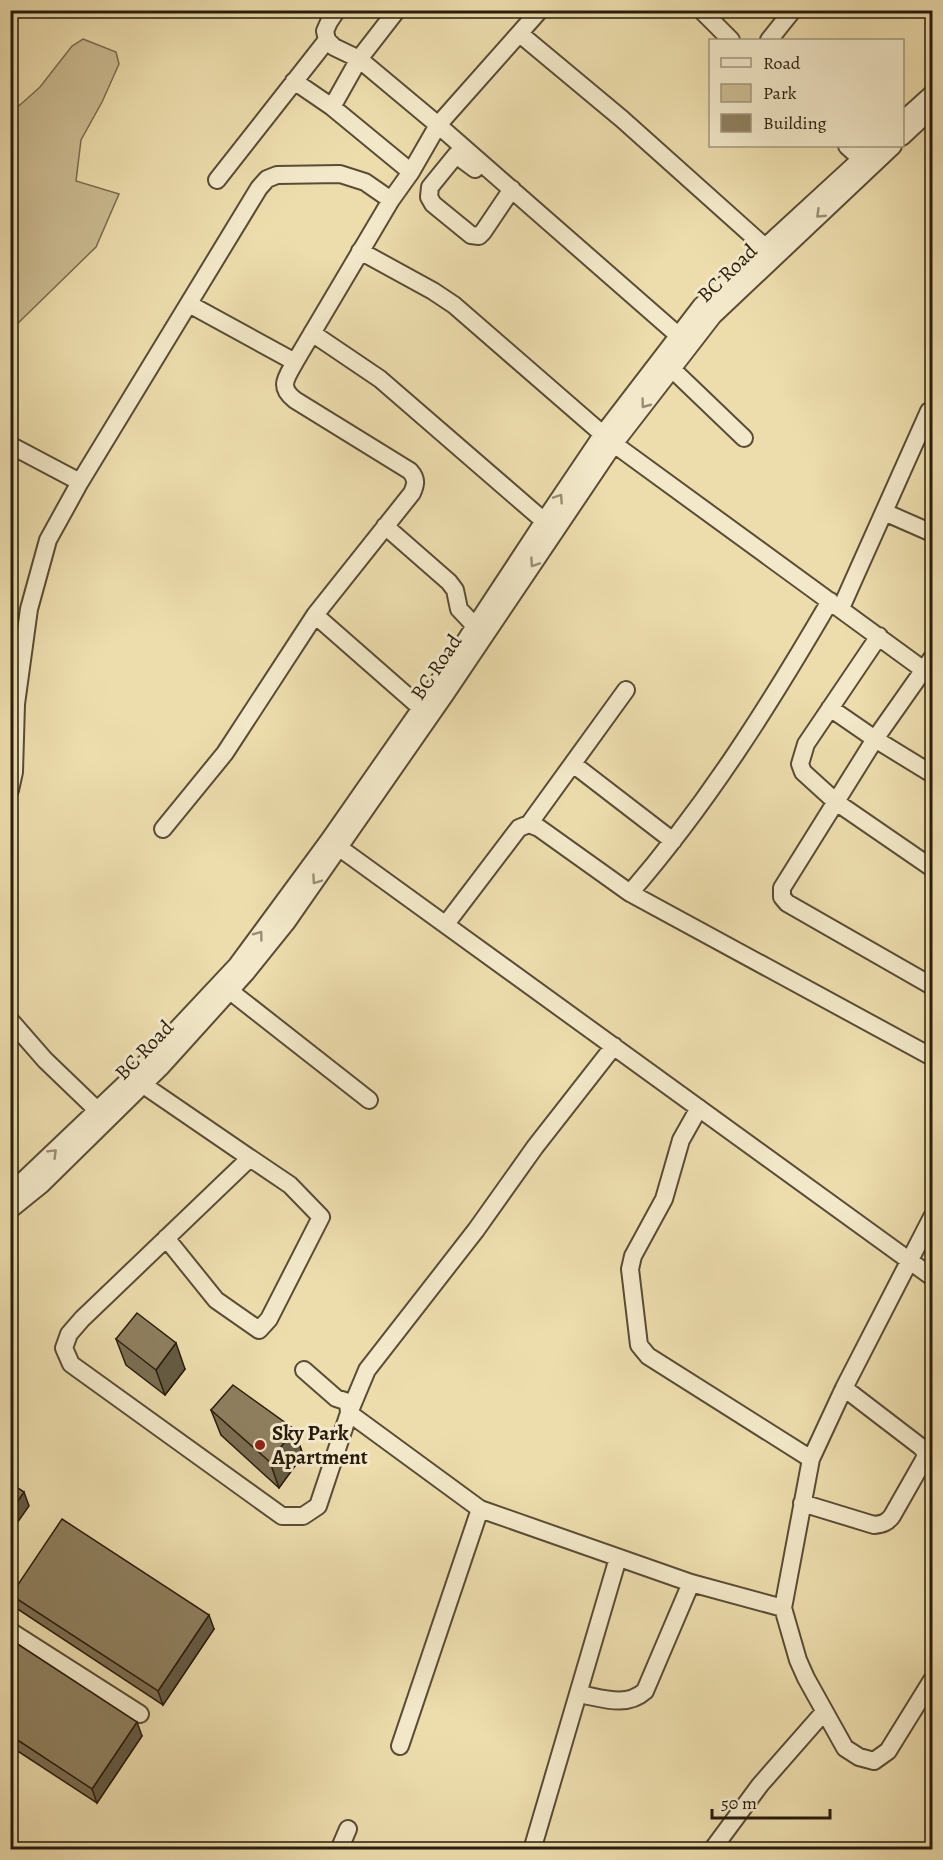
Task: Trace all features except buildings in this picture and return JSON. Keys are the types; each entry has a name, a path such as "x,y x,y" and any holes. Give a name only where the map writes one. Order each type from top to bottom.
{"street":[{"path":"337,10 326,31 327,40 334,47 358,59 438,125 484,170 685,340"},
{"path":"332,107 358,59 397,10"},
{"path":"163,829 225,753 315,615 416,485 416,477 410,471 288,394 285,388 286,380 360,251 438,125 540,10"},
{"path":"701,10 730,39"},
{"path":"769,39 793,10"},
{"path":"520,34 622,119 765,247"},
{"path":"217,180 327,40"},
{"path":"294,81 332,107 411,172"},
{"path":"904,120 933,94"},
{"path":"904,136 933,109"},
{"path":"848,147 865,163"},
{"name":"BC Road","path":"10,1193 97,1110 138,1080 162,1066 230,991 287,922 421,708 544,521 685,340 713,316 865,163 874,147"},
{"name":"BC Road","path":"10,1210 40,1185 138,1080 237,965 334,844 608,440 672,369 701,306 765,247 865,163 891,147"},
{"path":"484,170 456,155 430,188 429,197 433,204 471,235 479,236 510,192"},
{"path":"10,790 14,772 16,704 29,609 48,540 80,482 259,188 267,179 276,175 348,176 365,182 391,200"},
{"path":"360,251 434,291 454,305 608,440 879,636 930,668 875,739 786,878 782,888 782,897 787,903 933,986"},
{"path":"189,304 295,363"},
{"path":"312,333 385,383 544,521"},
{"path":"672,369 744,438"},
{"path":"630,893 719,780 836,604 884,512 929,411"},
{"path":"10,445 80,482"},
{"path":"884,512 933,533"},
{"path":"385,526 449,582 455,590 459,609 475,626"},
{"path":"315,615 421,708"},
{"path":"879,636 806,744 800,764 803,772 836,802 933,868"},
{"path":"446,924 519,828 529,824 627,690"},
{"path":"830,708 875,739 933,774"},
{"path":"573,764 673,841"},
{"path":"529,824 539,828 630,893 933,1057"},
{"path":"334,844 933,1277"},
{"path":"230,991 369,1100"},
{"path":"10,1020 45,1060 97,1110"},
{"path":"250,1158 82,1319 69,1334 64,1348 71,1364 282,1516 303,1516 318,1506 349,1413 367,1370 476,1230 535,1147 614,1046"},
{"path":"138,1080 290,1185 321,1217 269,1319 259,1329 216,1300 166,1238"},
{"path":"699,1108 681,1140 664,1198 633,1256 630,1269 639,1345 648,1356 811,1459"},
{"path":"933,1217 843,1388 811,1459 783,1608 798,1660 806,1678 845,1748 859,1757 874,1761 888,1751 933,1680"},
{"path":"304,1370 336,1398 348,1402 349,1413 480,1509 691,1583 783,1608"},
{"path":"802,1503 874,1524 888,1522 925,1458 925,1452 921,1447 843,1388"},
{"path":"400,1746 480,1509"},
{"path":"532,1850 618,1558"},
{"path":"579,1694 624,1701 636,1700 645,1691 691,1583"},
{"path":"10,1630 140,1714"},
{"path":"712,1850 760,1785 824,1712"},
{"path":"339,1850 348,1829"}],"green space":[{"path":"83,39 116,52 119,64 81,140 76,181 119,194 96,247 11,330 11,113 40,87 72,46"}],"place":[{"name":"Sky Park Apartment","path":"260,1445"}]}
